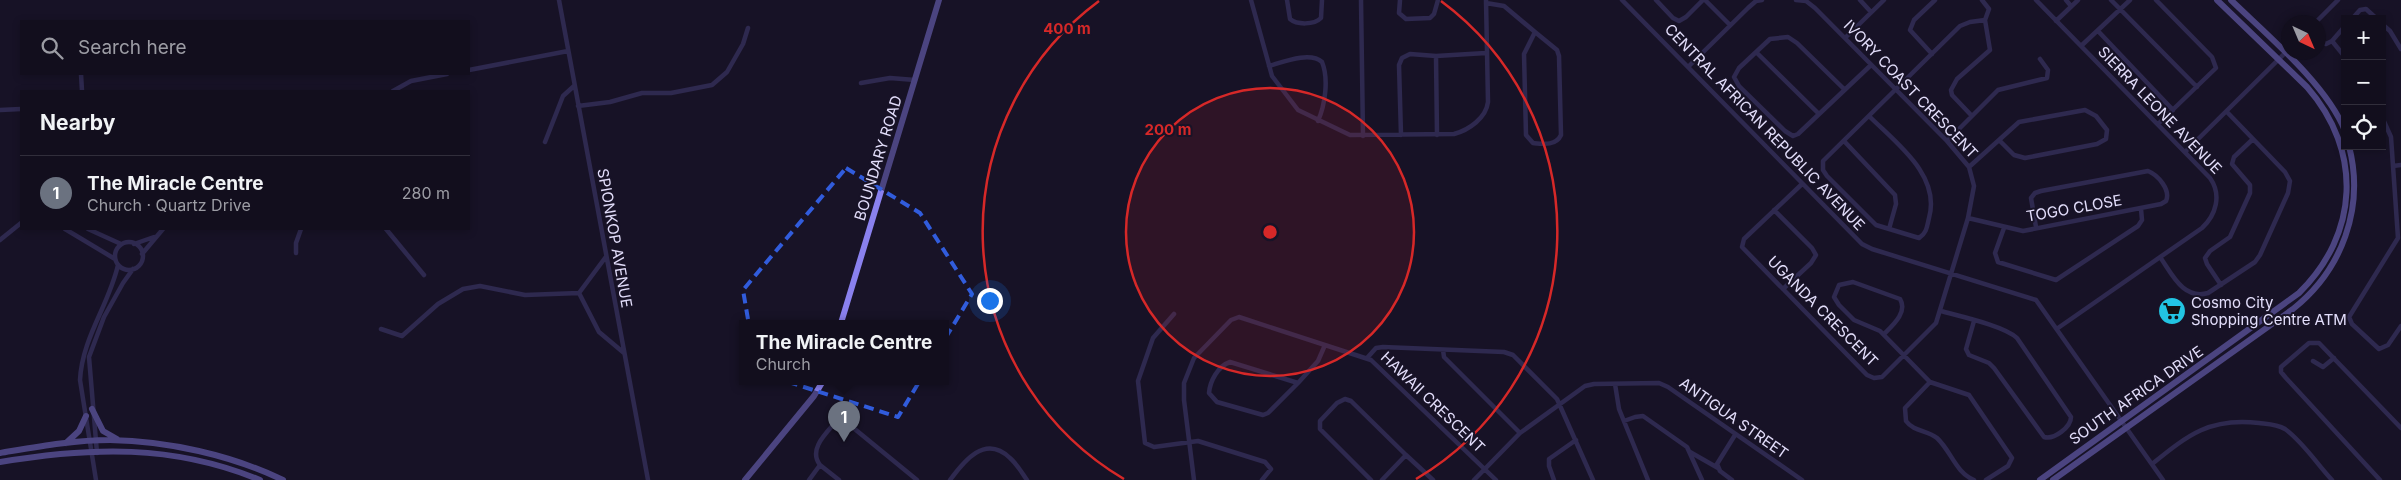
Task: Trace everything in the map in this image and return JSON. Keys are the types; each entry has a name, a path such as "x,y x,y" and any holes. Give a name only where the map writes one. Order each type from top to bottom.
{"street":[{"name":"SPIONKOP AVENUE","path":"559,0 605,258 648,480"},
{"name":"BOUNDARY ROAD","path":"842,320 939,0"},
{"path":"1251,0 1273,79 1292,106 1348,135 1437,135 1461,132 1484,113 1488,102 1486,2 1504,6 1536,32 1560,56 1561,135 1557,141 1552,143 1532,143 1526,135 1524,54 1536,32"},
{"path":"1286,0 1290,19 1294,22 1307,23 1316,22 1321,18 1322,0"},
{"path":"1361,0 1363,136"},
{"path":"1400,0 1399,13 1406,19 1430,18 1435,12 1438,0"},
{"name":"CENTRAL AFRICAN REPUBLIC AVENUE","path":"1622,0 1802,184 1867,247 2036,300 2058,328 2163,480"},
{"path":"1656,0 1673,18 1679,20 1686,18 1704,0 1730,25"},
{"path":"1688,67 1756,1 1762,0"},
{"name":"IVORY COAST CRESCENT","path":"1796,0 1811,4 1947,141 1969,167 1974,191 1952,273"},
{"path":"1860,0 1871,12"},
{"path":"1845,38 1884,0"},
{"path":"1932,54 1910,30 1914,20 1935,0"},
{"path":"1971,115 1952,95 1951,90 1958,79 1990,50 1985,20 1989,9 1982,0"},
{"name":"SIERRA LEONE AVENUE","path":"2036,0 2185,152 2212,182 2216,196 2215,210 2211,219 2202,228 2058,328"},
{"path":"2066,0 2072,6"},
{"path":"2056,21 2078,0"},
{"path":"2111,0 2197,87"},
{"path":"2082,46 2130,0"},
{"path":"2156,0 2215,61 2215,70 2158,124"},
{"name":"SOUTH AFRICA DRIVE","path":"2040,480 2299,293 2320,270 2339,236 2347,202 2347,181 2345,162 2337,135 2318,100 2217,0"},
{"path":"2230,0 2281,47"},
{"path":"2323,15 2338,0"},
{"path":"2356,15 2360,10 2366,9 2373,15"},
{"path":"1869,116 1921,170 1931,203 1925,233 1920,238 1876,225 1823,170 1823,161 1894,89 1964,23 1985,20"},
{"path":"578,106 610,102 642,93 671,93 712,86 726,72 743,44 748,28"},
{"path":"2386,28 2401,49"},
{"path":"2326,44 2332,41 2341,31"},
{"path":"2098,32 2173,110"},
{"path":"1844,89 1791,38 1772,38 1735,74 1735,80 1739,86 1791,136 1798,134 1870,65"},
{"path":"2332,41 2341,52"},
{"path":"470,70 568,51"},
{"path":"1756,52 1818,114"},
{"path":"1401,135 1400,60 1408,54 1436,56 1486,53"},
{"path":"1436,56 1437,135"},
{"path":"2185,152 2281,57"},
{"path":"1269,66 1300,58 1316,58 1322,62 1324,70 1324,104 1318,121"},
{"path":"1947,141 1998,90 2047,78 2048,70 2040,59"},
{"path":"2294,60 2326,98 2341,124"},
{"path":"81,75 82,90"},
{"path":"395,90 411,81 442,75"},
{"path":"861,83 890,78 914,80"},
{"path":"545,142 563,96 574,86"},
{"path":"0,110 20,109"},
{"path":"1969,167 2018,122 2085,110 2096,116 2107,130 2106,139 2098,144 2025,158 2014,155 1999,140"},
{"path":"2160,257 2178,283 2190,292 2204,294 2257,259 2290,186 2290,181 2285,172 2227,112"},
{"path":"2386,124 2390,132 2399,202 2398,238 2349,317 2352,324 2379,349 2388,345 2401,326"},
{"path":"2220,285 2207,264 2206,258 2210,251 2230,237 2250,193 2250,185 2232,164 2234,157 2253,139"},
{"path":"1844,141 1895,195 1896,204 1888,229"},
{"name":"SOUTH AFRICA DRIVE","path":"2053,480 2293,309 2317,287 2333,265 2342,248 2352,214 2354,173 2350,150"},
{"path":"2393,166 2401,165"},
{"path":"2036,227 2031,202 2035,193 2148,171 2166,188 2168,197 2161,204 2141,209"},
{"name":"UGANDA CRESCENT","path":"1802,184 1744,239 1742,245 1745,252 1870,376 1882,377 1933,328 1941,311 1952,273"},
{"name":"TOGO CLOSE","path":"1968,218 2023,231 2036,227 2141,209 2141,223 2056,280 1998,262 1995,253 2004,228"},
{"path":"1774,210 1812,248 1816,255 1811,263 1783,289"},
{"path":"0,240 20,225"},
{"path":"66,230 115,259"},
{"path":"74,230 76,235"},
{"path":"90,230 121,244 134,244 154,237"},
{"path":"93,441 88,374 91,346 122,283 140,263 142,254 154,237 162,230"},
{"path":"296,253 296,244 301,230"},
{"path":"387,230 424,275"},
{"path":"121,244 115,252 115,259 118,265 126,270 133,269"},
{"path":"134,244 142,254"},
{"path":"381,329 402,336 438,304 456,292 471,287 493,287 525,295 579,292 605,258"},
{"path":"96,480 95,451 86,416 80,380 83,356 114,280 118,265"},
{"path":"1884,334 1900,315 1902,305 1900,299 1853,282 1839,285 1834,297 1854,320 1874,327 1884,334 1930,382 1969,395 2011,454 2012,460 2008,466 1986,480"},
{"path":"579,292 599,332 624,353"},
{"path":"1941,311 2011,332 2022,344 2071,417 2069,424 2055,436 2047,438 2040,433 1990,363 1969,355 1966,349 1974,321"},
{"path":"1174,314 1152,341 1138,380 1138,393 1146,444 1151,447 1201,442 1266,462 1271,469 1262,480"},
{"name":"HAWAII CRESCENT","path":"1194,480 1183,390 1187,374 1194,358 1231,320 1241,318 1367,358 1376,364 1496,480"},
{"path":"2380,480 2281,372 2281,367 2309,343 2320,343 2401,428"},
{"path":"1298,383 1230,362 1226,363 1214,376 1209,393 1212,399 1219,403 1263,415 1268,413 1298,383 1316,363 1325,345"},
{"path":"1367,358 1380,347 1510,354 1542,383 1559,404 1593,480"},
{"path":"1443,350 1444,358 1520,433"},
{"path":"2313,361 2324,367 2334,358"},
{"path":"1930,382 1905,408 1906,421 1914,429 1937,438 1962,471 1974,480"},
{"name":"ANTIGUA STREET","path":"1474,480 1520,433 1588,385 1653,383 1664,385 1802,480"},
{"path":"1615,384 1617,403 1648,480"},
{"path":"745,480 814,396 821,385"},
{"path":"1371,480 1319,427 1322,418 1339,401 1345,399 1351,401 1433,480"},
{"path":"92,409 103,431 121,441"},
{"path":"66,443 79,431 86,416"},
{"path":"1624,422 1638,416 1645,417 1685,445 1702,480"},
{"path":"839,480 820,465 815,457 815,449 840,417 917,480"},
{"path":"2152,464 2181,442 2203,429 2236,420 2273,424 2285,429 2332,480"},
{"path":"1718,468 1719,458 1735,435"},
{"path":"1554,480 1549,469 1550,459 1576,440"},
{"path":"0,453 93,441 121,441 165,445 221,457 284,480"},
{"path":"950,480 965,460 978,450 993,448 1010,457 1027,480"},
{"path":"0,462 95,451 165,454 219,466 260,480"},
{"path":"1690,452 1718,468 1732,480"},
{"path":"1382,480 1406,455"},
{"path":"808,480 820,465"}],"highlighted area":[{"path":"846,168 920,213 972,294 898,417 757,372 743,290"}],"place":[{"name":"Cosmo City Shopping Centre ATM","path":"2172,311"},
{"name":"The Miracle Centre","path":"844,442"}]}
